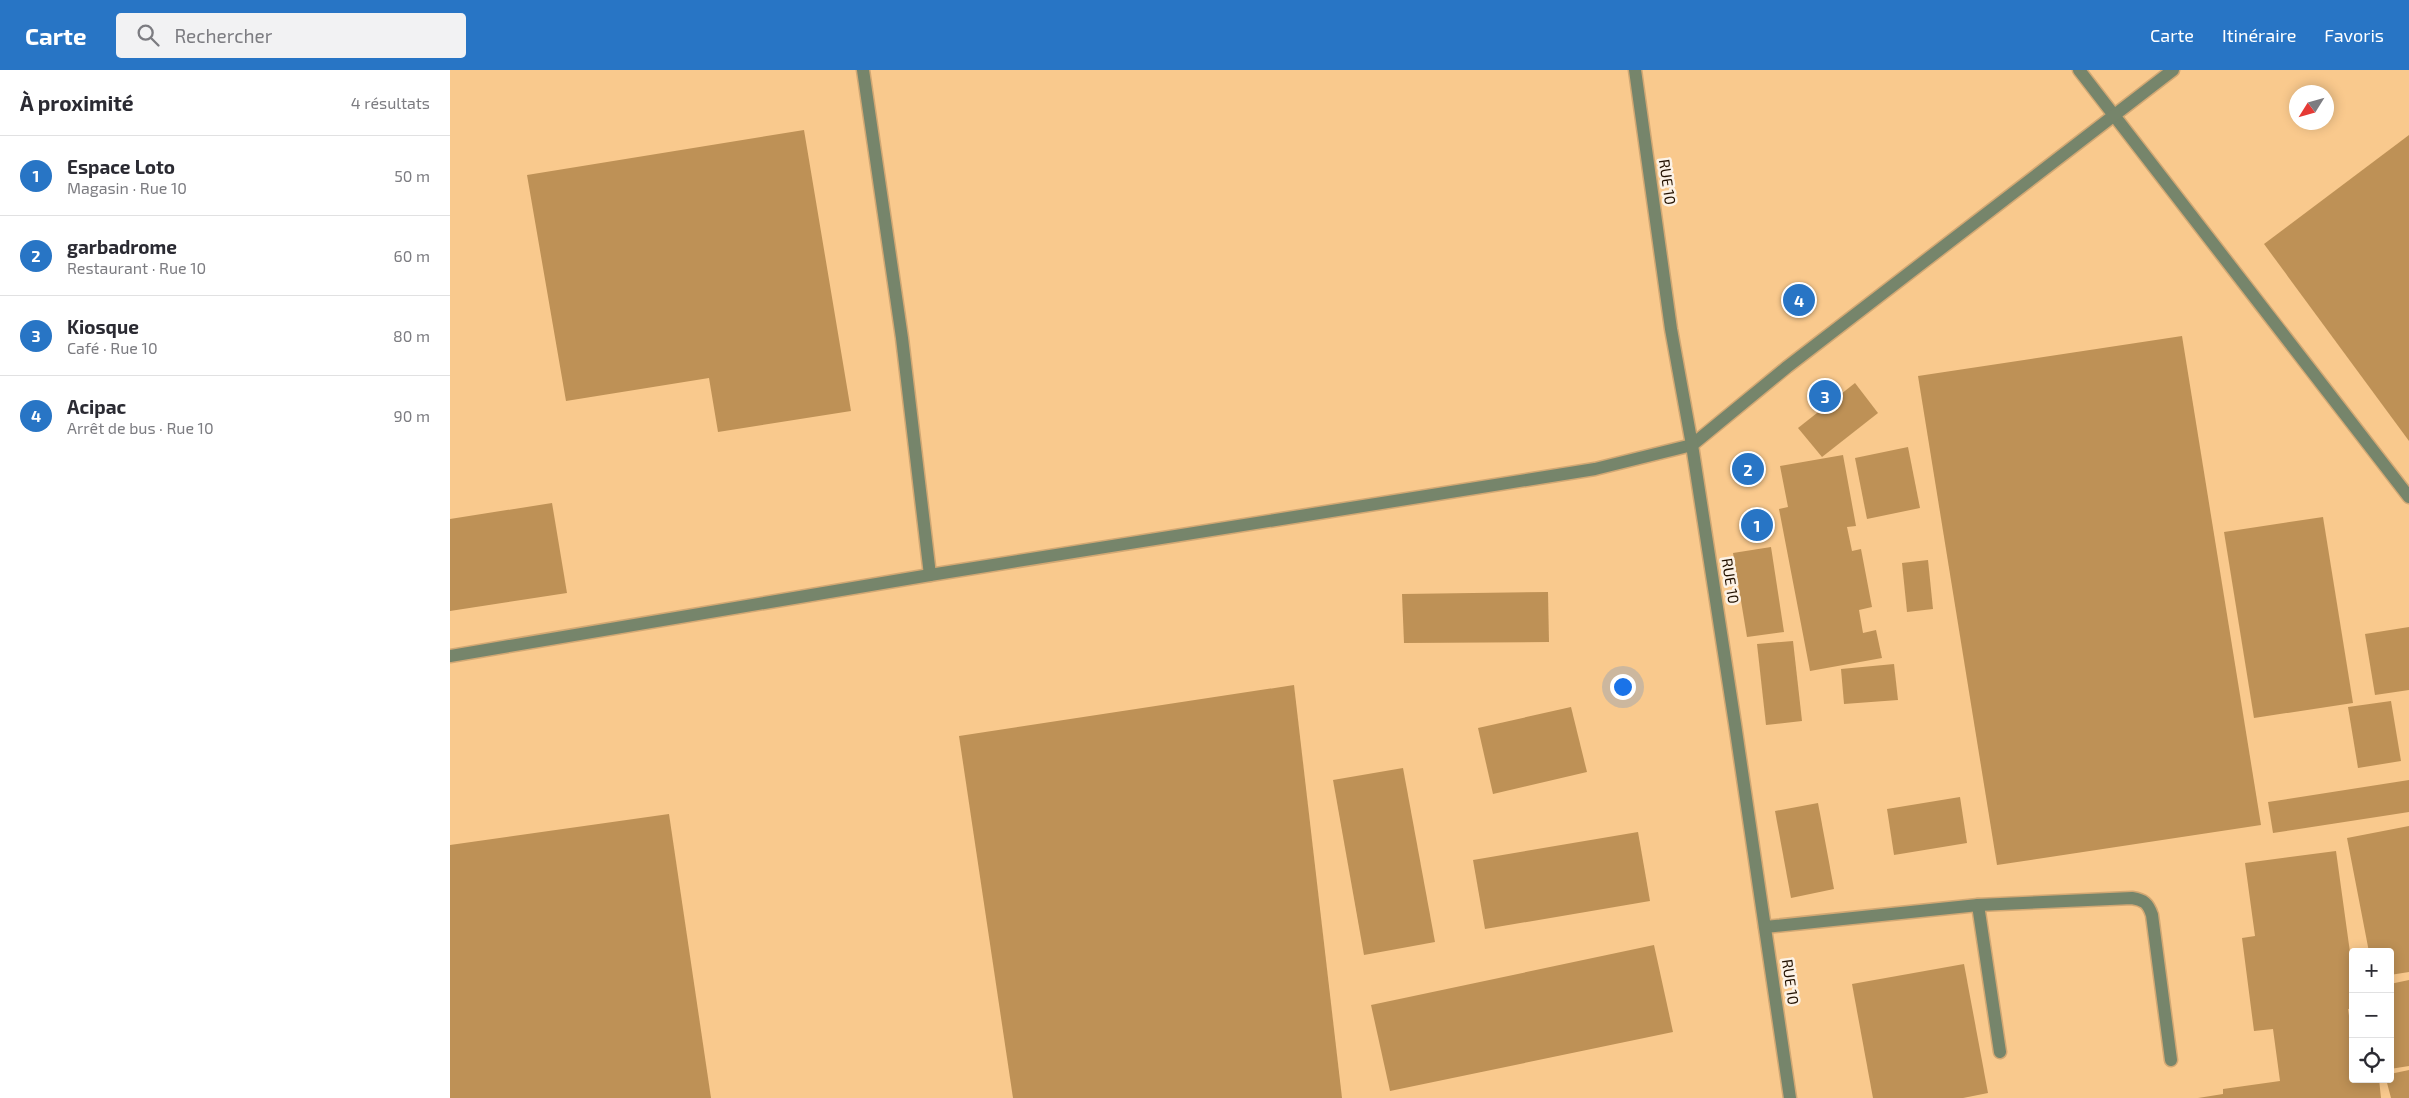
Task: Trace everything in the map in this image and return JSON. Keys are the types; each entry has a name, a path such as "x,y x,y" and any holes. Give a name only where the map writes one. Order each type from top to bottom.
{"street":[{"path":"863,70 902,338 930,575"},
{"name":"RUE 10","path":"1635,70 1670,329 1692,445 1790,1098"},
{"path":"2079,70 2409,497"},
{"path":"450,656 930,575 1595,469 1692,445 1786,367 2173,70"},
{"path":"1765,927 1978,905 2132,898 2143,900 2149,906 2152,915 2171,1060"},
{"path":"1978,905 2000,1052"}],"building":[{"path":"804,130 851,411 718,432 709,378 566,401 527,175"},
{"path":"2409,135 2409,441 2264,244"},
{"path":"2182,336 2261,825 1997,865 1918,376"},
{"path":"1855,383 1878,413 1822,457 1798,428"},
{"path":"1908,447 1920,508 1867,519 1855,458"},
{"path":"1843,455 1856,526 1847,527 1852,551 1861,549 1872,607 1859,610 1863,633 1876,630 1882,658 1810,671 1779,509 1788,507 1780,466"},
{"path":"552,503 567,593 450,611 450,519"},
{"path":"2323,517 2353,703 2254,718 2224,532"},
{"path":"1771,547 1784,632 1747,637 1733,553"},
{"path":"1928,560 1933,609 1907,612 1902,563"},
{"path":"1548,592 1549,642 1404,643 1402,594"},
{"path":"2409,627 2409,690 2375,695 2365,634"},
{"path":"1793,641 1802,721 1766,725 1757,644"},
{"path":"1894,664 1898,700 1844,704 1841,669"},
{"path":"1294,685 1342,1098 1013,1098 959,736"},
{"path":"2391,701 2401,761 2358,768 2348,707"},
{"path":"1571,707 1587,772 1493,794 1478,728"},
{"path":"1403,768 1435,942 1364,955 1333,780"},
{"path":"2409,780 2409,812 2273,833 2268,802"},
{"path":"1960,797 1967,843 1894,855 1887,809"},
{"path":"1818,803 1834,889 1791,898 1775,811"},
{"path":"669,814 711,1098 450,1098 450,845"},
{"path":"2409,826 2409,972 2394,974 2394,948 2368,948 2347,838"},
{"path":"1638,832 1650,901 1485,929 1473,860"},
{"path":"2336,851 2349,948 2349,1083 2379,1083 2381,1098 2198,1098 2223,1094 2223,1089 2280,1081 2273,1029 2254,1031 2242,938 2255,936 2245,863"},
{"path":"1654,945 1673,1032 1390,1091 1371,1005"},
{"path":"1964,964 1988,1093 1963,1098 1873,1098 1852,984"},
{"path":"2409,980 2409,1066 2394,1068 2394,993 2394,983"},
{"path":"2409,1070 2409,1098 2391,1098 2387,1083 2394,1083 2394,1073"}],"place":[{"name":"Acipac","path":"1799,300"},
{"name":"Kiosque","path":"1825,396"},
{"name":"garbadrome","path":"1748,469"},
{"name":"Espace Loto","path":"1757,525"}]}
